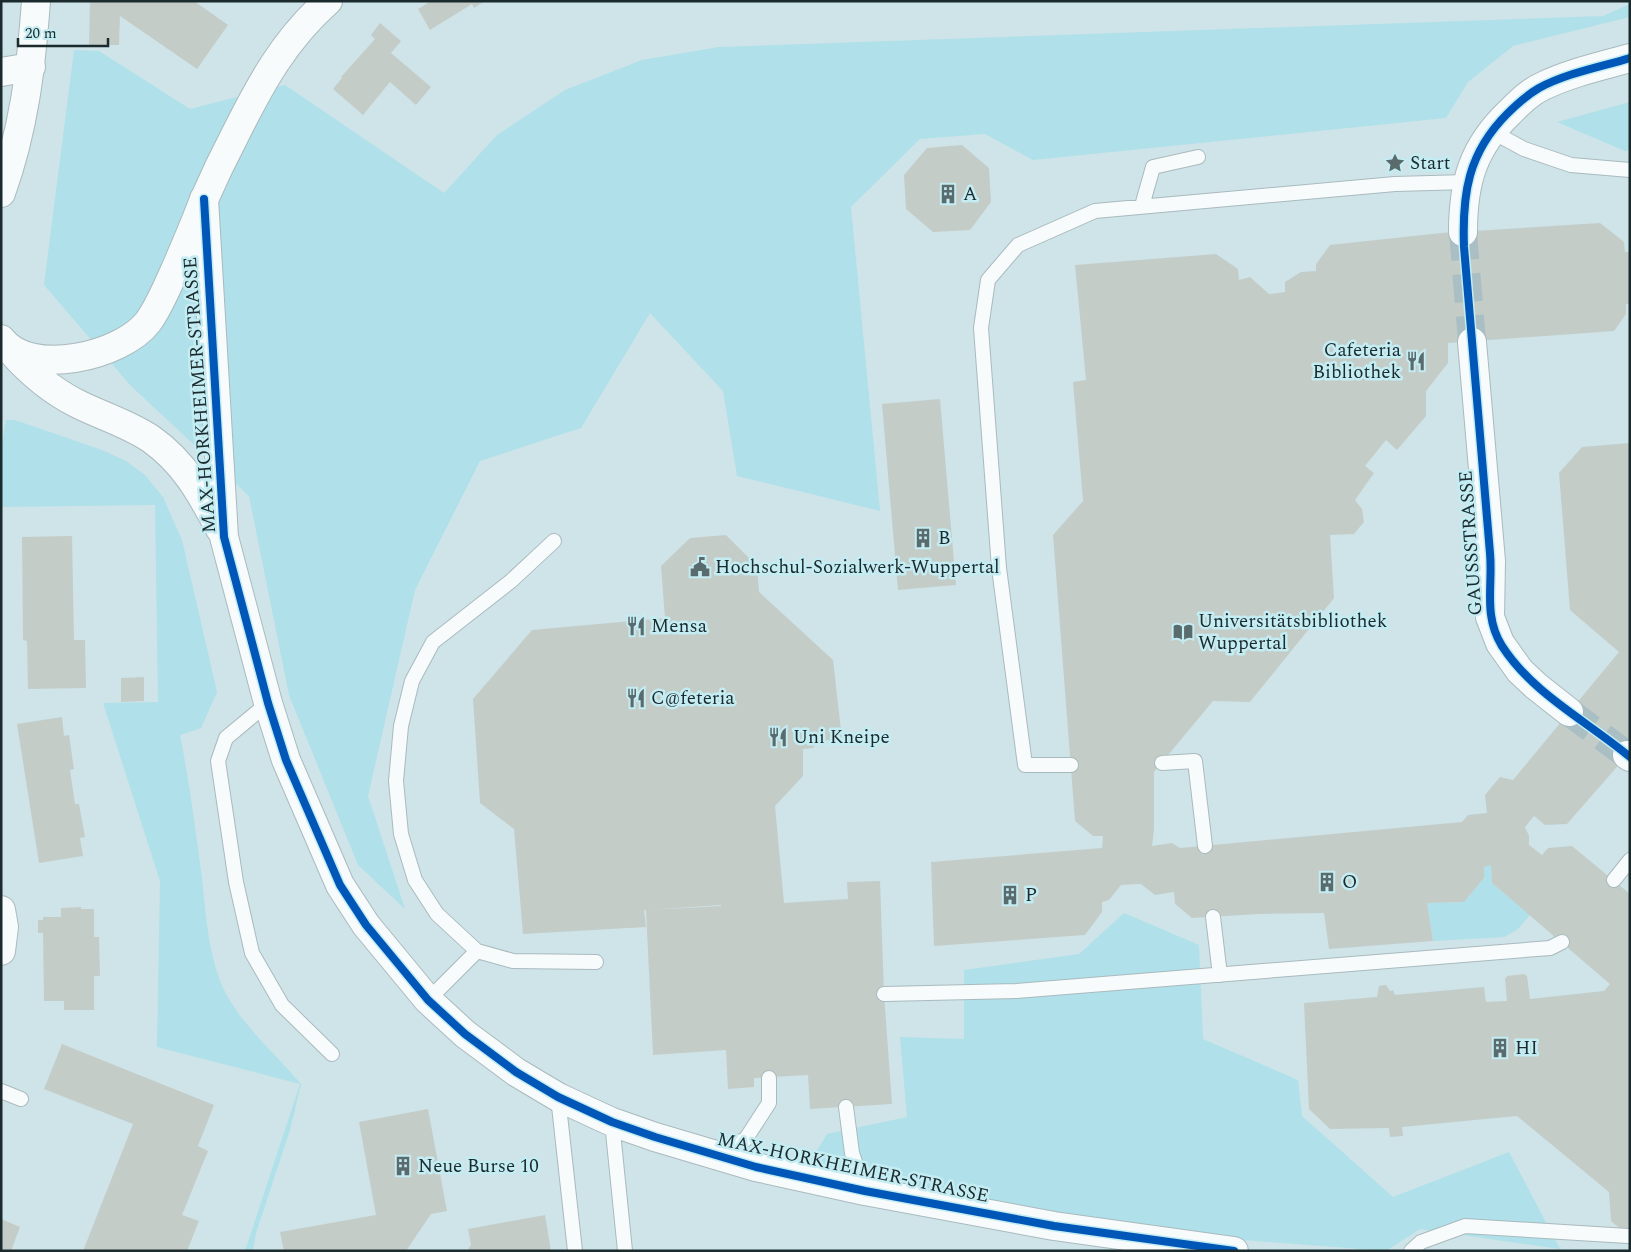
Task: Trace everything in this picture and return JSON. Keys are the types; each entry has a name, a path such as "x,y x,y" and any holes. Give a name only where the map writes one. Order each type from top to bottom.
{"street":[{"path":"1,193 18,142 31,67 36,1"},
{"path":"3,341 16,351 33,358 58,359 90,356 130,340 146,324 158,307 204,200 259,86 286,46 328,1"},
{"path":"1463,232 1467,182 1478,152 1491,132 1527,95 1540,87 1562,78 1630,58"},
{"path":"1,72 31,67"},
{"name":"MAX-HORKHEIMER-STRASSE","path":"204,200 224,537 268,702 286,760 340,885 366,925 428,1000 465,1034 516,1072 558,1096 612,1122 655,1138 756,1167 865,1191 1054,1226 1234,1251"},
{"name":"MAX-HORKHEIMER-STRASSE","path":"3,341 23,364 53,388 77,404 150,438 166,451 182,467 196,486 224,537"},
{"name":"GAUSSSTRASSE","path":"1472,342 1491,561 1490,617 1500,644 1520,671 1570,712"},
{"path":"1,910 4,927 1,951"}],"lane":[{"path":"1491,132 1524,149 1571,165 1630,170"},
{"path":"1142,206 1153,167 1198,157"},
{"path":"1070,765 1025,765 999,568 981,328 988,280 1018,246 1095,211 1395,184 1467,182"},
{"path":"554,541 511,581 433,642 412,681 401,726 396,781 401,834 415,880 437,914 478,951 513,961 596,962"},
{"path":"268,702 226,738 218,761 236,882 252,953 282,1005 332,1054"},
{"path":"1162,763 1195,761 1205,846"},
{"path":"1614,880 1630,860"},
{"path":"1213,916 1220,975"},
{"path":"884,994 1016,991 1550,948 1562,942"},
{"path":"428,1000 478,951"},
{"path":"704,1153 745,1140 769,1104 769,1078"},
{"path":"1,1091 21,1099"},
{"path":"558,1096 574,1251"},
{"path":"846,1107 852,1153 865,1191"},
{"path":"612,1122 625,1251"},
{"path":"1411,1251 1420,1242 1465,1226 1628,1236"}],"shaded area":[{"path":"1630,4 1630,17 1513,46 1468,82 1446,118 1033,160 985,134 920,139 851,207 880,511 737,476 723,391 650,313 581,428 480,461 415,590 368,796 405,909 358,865 289,695 249,496 131,386 44,285 74,50 99,51 190,109 285,85 444,193 497,135 565,90 642,60 719,47 1603,16"},
{"path":"1630,102 1630,150 1625,151 1557,122"},
{"path":"6,420 15,420 102,450 126,461 145,475 163,497 182,540 217,692 201,728 180,735 214,961 224,990 240,1016 301,1084 290,1130 256,1233 253,1251 244,1251 300,1084 157,1047 160,881 103,703 158,702 155,505 1,507 2,452"},
{"path":"1491,865 1492,883 1530,915 1517,930 1504,937 1433,941 1427,903 1464,902 1484,878 1484,867"},
{"path":"1124,913 1199,945 1203,1039 1298,1080 1302,1116 1393,1197 1509,1152 1560,1249 1420,1229 1386,1251 1218,1238 1019,1209 807,1167 827,1134 907,1117 900,1037 964,1039 964,970 1079,954"}],"building":[{"path":"90,1 194,1 228,25 197,69 120,16 119,45 89,45"},
{"path":"431,1 485,1 474,8 472,4 430,30 418,9"},
{"path":"380,23 401,41 391,53 431,87 416,105 390,82 363,115 333,89 341,77 375,39 371,35"},
{"name":"A","path":"962,145 989,168 991,202 970,230 933,232 906,209 904,175 927,148"},
{"path":"1600,223 1624,242 1625,252 1630,252 1630,304 1626,304 1626,314 1614,331 1448,343 1448,363 1426,391 1426,416 1397,450 1386,440 1365,466 1374,473 1355,500 1362,509 1364,522 1354,534 1330,535 1334,598 1250,702 1213,701 1154,772 1154,830 1152,846 1172,843 1180,848 1462,822 1468,815 1487,813 1485,795 1500,777 1513,780 1619,652 1570,610 1559,473 1582,447 1630,443 1630,752 1567,824 1545,825 1534,816 1525,827 1529,836 1529,845 1542,855 1548,848 1572,846 1630,894 1630,1237 1611,1221 1609,1192 1517,1116 1402,1127 1403,1136 1390,1137 1389,1128 1330,1129 1309,1109 1304,1003 1377,997 1379,986 1386,985 1390,991 1393,990 1395,995 1484,987 1486,1002 1507,1001 1505,979 1507,976 1524,974 1527,976 1530,999 1604,991 1610,984 1492,883 1491,865 1484,867 1484,878 1464,902 1427,903 1433,941 1329,949 1324,913 1192,918 1175,904 1174,892 1155,895 1141,884 1121,885 1109,900 1102,902 1102,912 1085,935 934,946 931,862 1102,848 1103,836 1093,836 1075,821 1053,535 1083,501 1073,382 1086,380 1075,265 1216,254 1238,269 1239,280 1250,277 1269,294 1285,292 1285,282 1301,272 1316,271 1316,264 1330,245 1441,233"},
{"name":"B","path":"940,399 956,585 898,590 882,404"},
{"path":"726,535 757,566 759,592 833,660 842,739 817,741 813,748 803,749 803,776 775,806 784,903 848,899 847,882 880,881 884,994 892,1104 810,1109 808,1075 754,1078 754,1087 728,1089 726,1050 653,1055 646,910 644,910 646,927 523,934 514,829 480,803 473,699 532,630 665,618 661,566 690,538","holes":["721,905 721,906 648,910"]},
{"path":"72,536 74,640 85,640 86,688 28,689 27,641 23,640 22,537"},
{"path":"144,677 144,701 121,702 121,678"},
{"path":"62,717 64,736 69,735 74,769 70,770 75,804 79,804 85,837 80,838 83,856 39,863 17,724"},
{"path":"81,907 81,909 94,909 94,937 99,937 100,976 94,976 94,1010 64,1010 64,1001 44,1001 43,933 38,933 38,920 43,920 43,917 61,917 61,908"},
{"path":"62,1044 214,1105 198,1146 208,1151 182,1215 199,1221 187,1251 83,1251 133,1124 44,1089"},
{"name":"Neue Burse 10","path":"428,1109 447,1211 431,1214 406,1251 284,1251 280,1232 376,1215 359,1122"},
{"path":"545,1215 551,1251 467,1251 471,1245 468,1229"},
{"path":"1,1219 20,1227 11,1251 1,1251"}],"tunnel":[{"path":"1463,232 1472,342"},
{"path":"1569,712 1627,755"}],"cycle path":[{"path":"1630,58 1572,74 1539,88 1518,103 1494,129 1476,159 1470,175 1464,209 1464,247 1491,565 1490,600 1496,635 1502,646 1529,679 1630,757"},
{"path":"204,199 224,537 268,703 286,760 340,885 366,925 428,1000 465,1034 516,1072 558,1097 612,1122 655,1137 756,1167 865,1191 1054,1226 1234,1251"}],"place":[{"name":"Start","path":"1395,163"},
{"name":"A","path":"948,194"},
{"name":"Cafeteria Bibliothek","path":"1416,361"},
{"name":"B","path":"923,538"},
{"name":"Hochschul-Sozialwerk-Wuppertal","path":"700,567"},
{"name":"Mensa","path":"636,626"},
{"name":"Universitätsbibliothek Wuppertal","path":"1183,632"},
{"name":"C@feteria","path":"636,698"},
{"name":"Uni Kneipe","path":"778,737"},
{"name":"O","path":"1327,882"},
{"name":"P","path":"1010,895"},
{"name":"HI","path":"1500,1048"},
{"name":"Neue Burse 10","path":"403,1166"}]}
